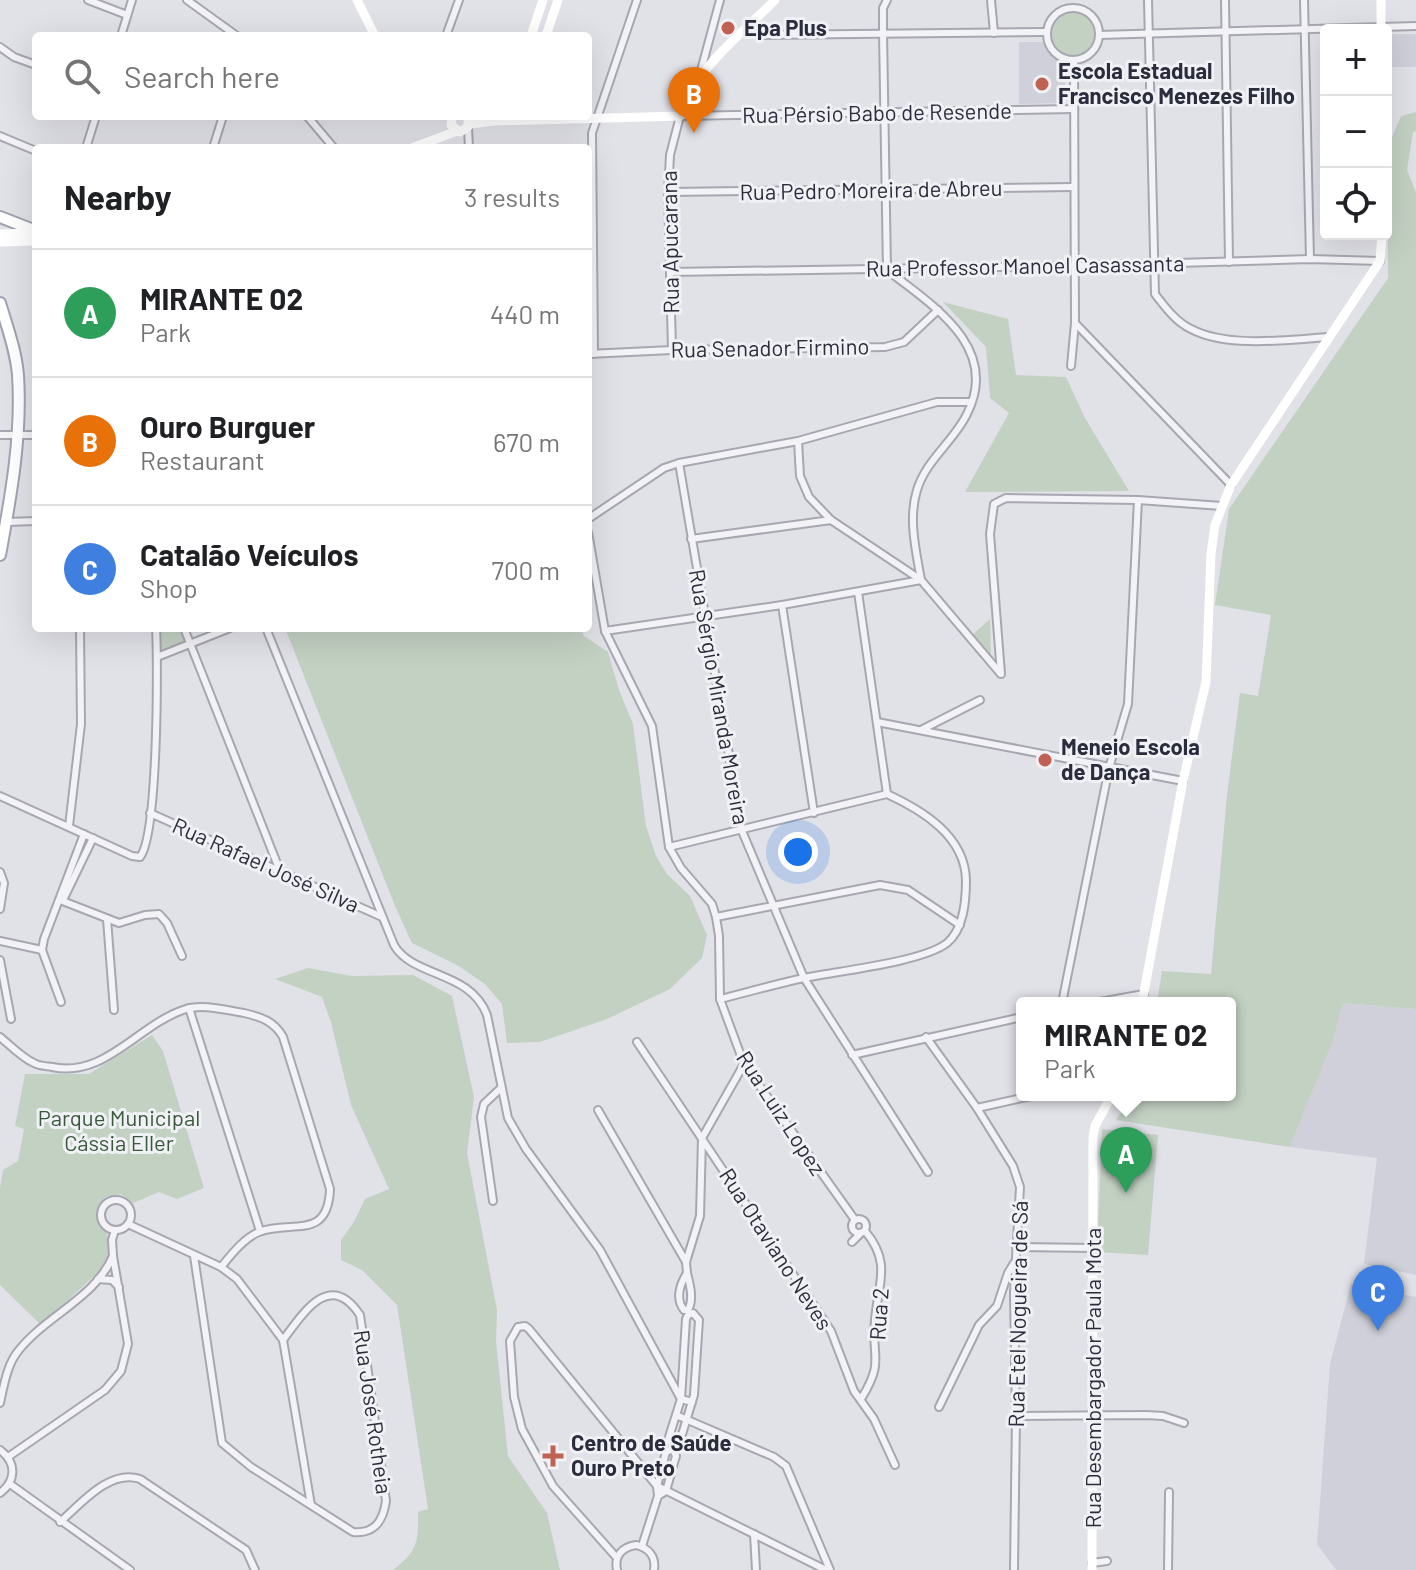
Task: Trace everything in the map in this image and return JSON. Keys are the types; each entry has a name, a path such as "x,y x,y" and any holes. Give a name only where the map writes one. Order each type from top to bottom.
{"main road":[{"path":"0,217 32,230"},
{"path":"0,303 18,374 8,434 6,522 0,555"}],"street":[{"path":"88,0 127,15"},
{"path":"122,32 132,0"},
{"path":"187,0 231,32"},
{"path":"357,0 373,32"},
{"path":"447,32 459,0"},
{"path":"532,32 543,0"},
{"path":"547,32 558,0"},
{"path":"592,144 596,120 637,0"},
{"name":"Rua Apucarana","path":"672,350 670,155 687,95 698,80 720,0"},
{"path":"698,80 775,0"},
{"path":"887,0 883,8 887,270 938,310 970,347 978,376 967,414 924,473 917,490 912,524 921,580"},
{"path":"991,0 994,33"},
{"path":"1148,0 1155,294 1171,315 1188,328 1213,339 1328,337"},
{"path":"1225,0 1229,262"},
{"path":"1304,0 1310,259"},
{"path":"1381,0 1381,24"},
{"path":"1072,4 1094,19 1099,35 1094,50 1082,59 1074,60 1057,55 1047,41 1048,25 1058,13 1072,4"},
{"path":"1392,28 1416,26"},
{"path":"1099,35 1320,29"},
{"path":"763,35 1047,32"},
{"path":"0,47 14,57 32,64"},
{"path":"1071,366 1075,323 1074,60"},
{"name":"Rua Pérsio Babo de Resende","path":"680,116 1074,109"},
{"path":"592,120 680,116"},
{"path":"87,144 95,120"},
{"path":"214,144 222,120"},
{"path":"310,120 331,144"},
{"path":"432,141 448,120"},
{"path":"423,144 466,124 494,120"},
{"path":"466,124 469,144"},
{"path":"0,136 32,149"},
{"name":"Rua Pedro Moreira de Abreu","path":"668,192 1073,187"},
{"path":"0,234 32,232"},
{"path":"1143,997 1183,781 1206,682 1215,525 1231,485 1380,261 1382,240"},
{"path":"0,242 32,241"},
{"name":"Rua Professor Manoel Casassanta","path":"670,272 887,270 1310,259 1380,261"},
{"name":"Rua Senador Firmino","path":"592,354 885,347 904,342 938,310"},
{"path":"1075,323 1231,485"},
{"path":"592,516 664,468 679,463 798,441 937,402 971,402"},
{"path":"8,434 32,435"},
{"path":"798,441 800,476 809,497 831,520 921,580 1001,674 990,534 994,504 1006,498 1138,500 1222,506"},
{"name":"Rua Sérgio Miranda Moreira","path":"679,463 742,831 804,978 928,1172"},
{"path":"1063,997 1109,768 1128,704 1138,500"},
{"path":"691,539 831,520"},
{"path":"6,522 32,521"},
{"path":"592,555 605,631 652,726 669,847 681,868 712,904 716,917 867,885 908,890 960,925"},
{"path":"605,631 782,605 921,580"},
{"path":"858,592 887,794"},
{"path":"782,605 814,813"},
{"path":"69,826 81,724 80,632"},
{"path":"0,796 140,857 146,850 157,717 156,632"},
{"path":"186,632 280,871"},
{"path":"157,657 219,632"},
{"path":"268,632 398,952 462,985 478,999 487,1015 508,1118 526,1149 600,1250 681,1399 692,1402"},
{"path":"922,729 980,700"},
{"path":"877,722 1183,781"},
{"path":"669,847 887,794 924,814 959,851 966,874 960,925 949,941 932,952 720,999"},
{"name":"Rua Rafael José Silva","path":"150,813 382,917"},
{"path":"61,901 84,834"},
{"path":"61,1002 42,950 44,939 93,838"},
{"path":"0,872 4,883 0,909"},
{"path":"61,901 119,923 159,914 167,923 182,956"},
{"name":"Rua Luiz Lopez","path":"716,917 720,999 744,1064 855,1220 852,1228 855,1232 863,1232"},
{"path":"107,919 114,1010"},
{"path":"0,941 42,950"},
{"path":"0,960 11,1019"},
{"path":"0,1037 32,1063 75,1069 101,1060 173,1014 189,1008 206,1007 267,1020 277,1026 330,1189 330,1199 317,1222 308,1226 260,1231 229,1256 221,1267"},
{"path":"189,1008 260,1231"},
{"path":"852,1055 1016,1018"},
{"name":"Rua Etel Nogueira de Sá","path":"926,1037 977,1108 1018,1177 1021,1199 1014,1263 1014,1570"},
{"name":"Rua Otaviano Neves","path":"637,1042 831,1331 854,1391 874,1419 895,1465"},
{"path":"687,1273 680,1285 680,1304 684,1310 691,1305 686,1262 700,1216 702,1138 744,1064"},
{"path":"493,1201 481,1117 484,1104 501,1088"},
{"path":"977,1108 1016,1099"},
{"name":"Rua Desembargador Paula Mota","path":"1092,1567 1093,1137 1095,1126 1109,1101"},
{"path":"598,1110 686,1262"},
{"path":"119,1200 131,1213 128,1224 115,1230 109,1228 101,1213 107,1203 119,1200"},
{"path":"128,1224 221,1267 237,1279 283,1340 311,1505"},
{"path":"8,1457 105,1390 125,1363 128,1344 113,1256 115,1230"},
{"path":"852,1242 863,1232"},
{"name":"Rua 2","path":"861,1399 873,1379 877,1360 874,1322 883,1270 876,1244 863,1232"},
{"path":"1016,1247 1095,1248"},
{"path":"0,1403 10,1365 19,1350 98,1279 113,1256"},
{"name":"Rua José Rotheia","path":"194,1256 222,1443 251,1467 353,1532 371,1530 384,1515 386,1501 360,1315 352,1303 342,1297 326,1296 307,1309 283,1340"},
{"path":"939,1407 979,1325 997,1306 1014,1263"},
{"path":"98,1279 112,1280 119,1287"},
{"path":"693,1313 699,1320 692,1402 680,1441 672,1442 669,1437 681,1399 686,1319 693,1313"},
{"path":"617,1570 617,1558 553,1486 522,1429 514,1397 511,1352 511,1335 518,1327 529,1329 657,1486 828,1570"},
{"path":"676,1415 774,1457 786,1466 828,1570"},
{"path":"1016,1416 1163,1416 1184,1423"},
{"path":"642,1546 658,1496 657,1486 666,1452 673,1449 676,1456 666,1491 658,1496"},
{"path":"0,1450 8,1457 13,1470 10,1484 0,1493"},
{"path":"60,1522 101,1487 113,1480 132,1476 246,1550 255,1570"},
{"path":"10,1484 130,1570"},
{"path":"1168,1570 1169,1492"},
{"path":"754,1534 756,1570"},
{"path":"617,1558 630,1546 642,1546 652,1555 654,1570"},
{"path":"1092,1567 1107,1561"}],"shaded area":[{"path":"1392,34 1416,34 1416,67 1392,67"},
{"name":"Escola Estadual Francisco Menezes Filho","path":"1019,42 1043,42 1047,51 1065,64 1065,103 1019,104"},
{"path":"1343,1003 1416,1009 1416,1275 1364,1264 1377,1158 1290,1147 1333,1041"},
{"path":"1351,1284 1416,1297 1416,1570 1336,1570 1317,1544 1330,1364"}],"green space":[{"path":"1072,12 1087,19 1094,34 1087,49 1072,56 1057,49 1050,34 1057,19"},
{"path":"1416,112 1416,131 1413,132 1407,170 1416,192 1416,1009 1343,1003 1333,1041 1290,1147 1116,1120 1129,1101 1236,1101 1236,997 1158,997 1162,971 1211,974 1227,795 1240,693 1258,696 1271,615 1215,605 1229,509 1388,278 1388,240 1392,240 1392,137 1401,116"},
{"path":"943,302 1008,319 1016,375 1066,377 1085,418 1129,491 965,492 1009,413 990,398 986,347"},
{"path":"990,619 991,658 972,635"},
{"path":"156,632 186,632 190,643 157,657"},
{"path":"287,632 582,632 608,652 633,724 646,826 656,856 667,874 690,896 707,935 702,958 670,989 607,1019 540,1042 507,1043 502,1004 485,984 457,965 412,943"},
{"path":"308,968 352,976 413,975 452,996 474,1097 467,1153 497,1310 496,1341 508,1456 547,1513 560,1570 393,1570 415,1545 418,1512 428,1509 397,1305 362,1270 341,1260 341,1240 365,1199 389,1189 351,1105 322,997 275,979"},
{"name":"Parque Municipal Cássia Eller","path":"152,1035 163,1051 204,1188 177,1199 159,1192 133,1203 121,1194 106,1197 99,1212 110,1243 107,1264 41,1325 0,1285 0,1188 3,1170 18,1161 24,1129 15,1126 25,1074 89,1074"},
{"path":"1102,1129 1158,1135 1148,1255 1097,1252"}],"place":[{"name":"Epa Plus","path":"728,28"},
{"name":"Escola Estadual Francisco Menezes Filho","path":"1042,84"},
{"name":"Ouro Burguer","path":"694,133"},
{"name":"Meneio Escola de Dança","path":"1045,760"},
{"name":"MIRANTE 02","path":"1126,1193"},
{"name":"Catalão Veículos","path":"1378,1331"},
{"name":"Centro de Saúde Ouro Preto","path":"553,1456"}]}
